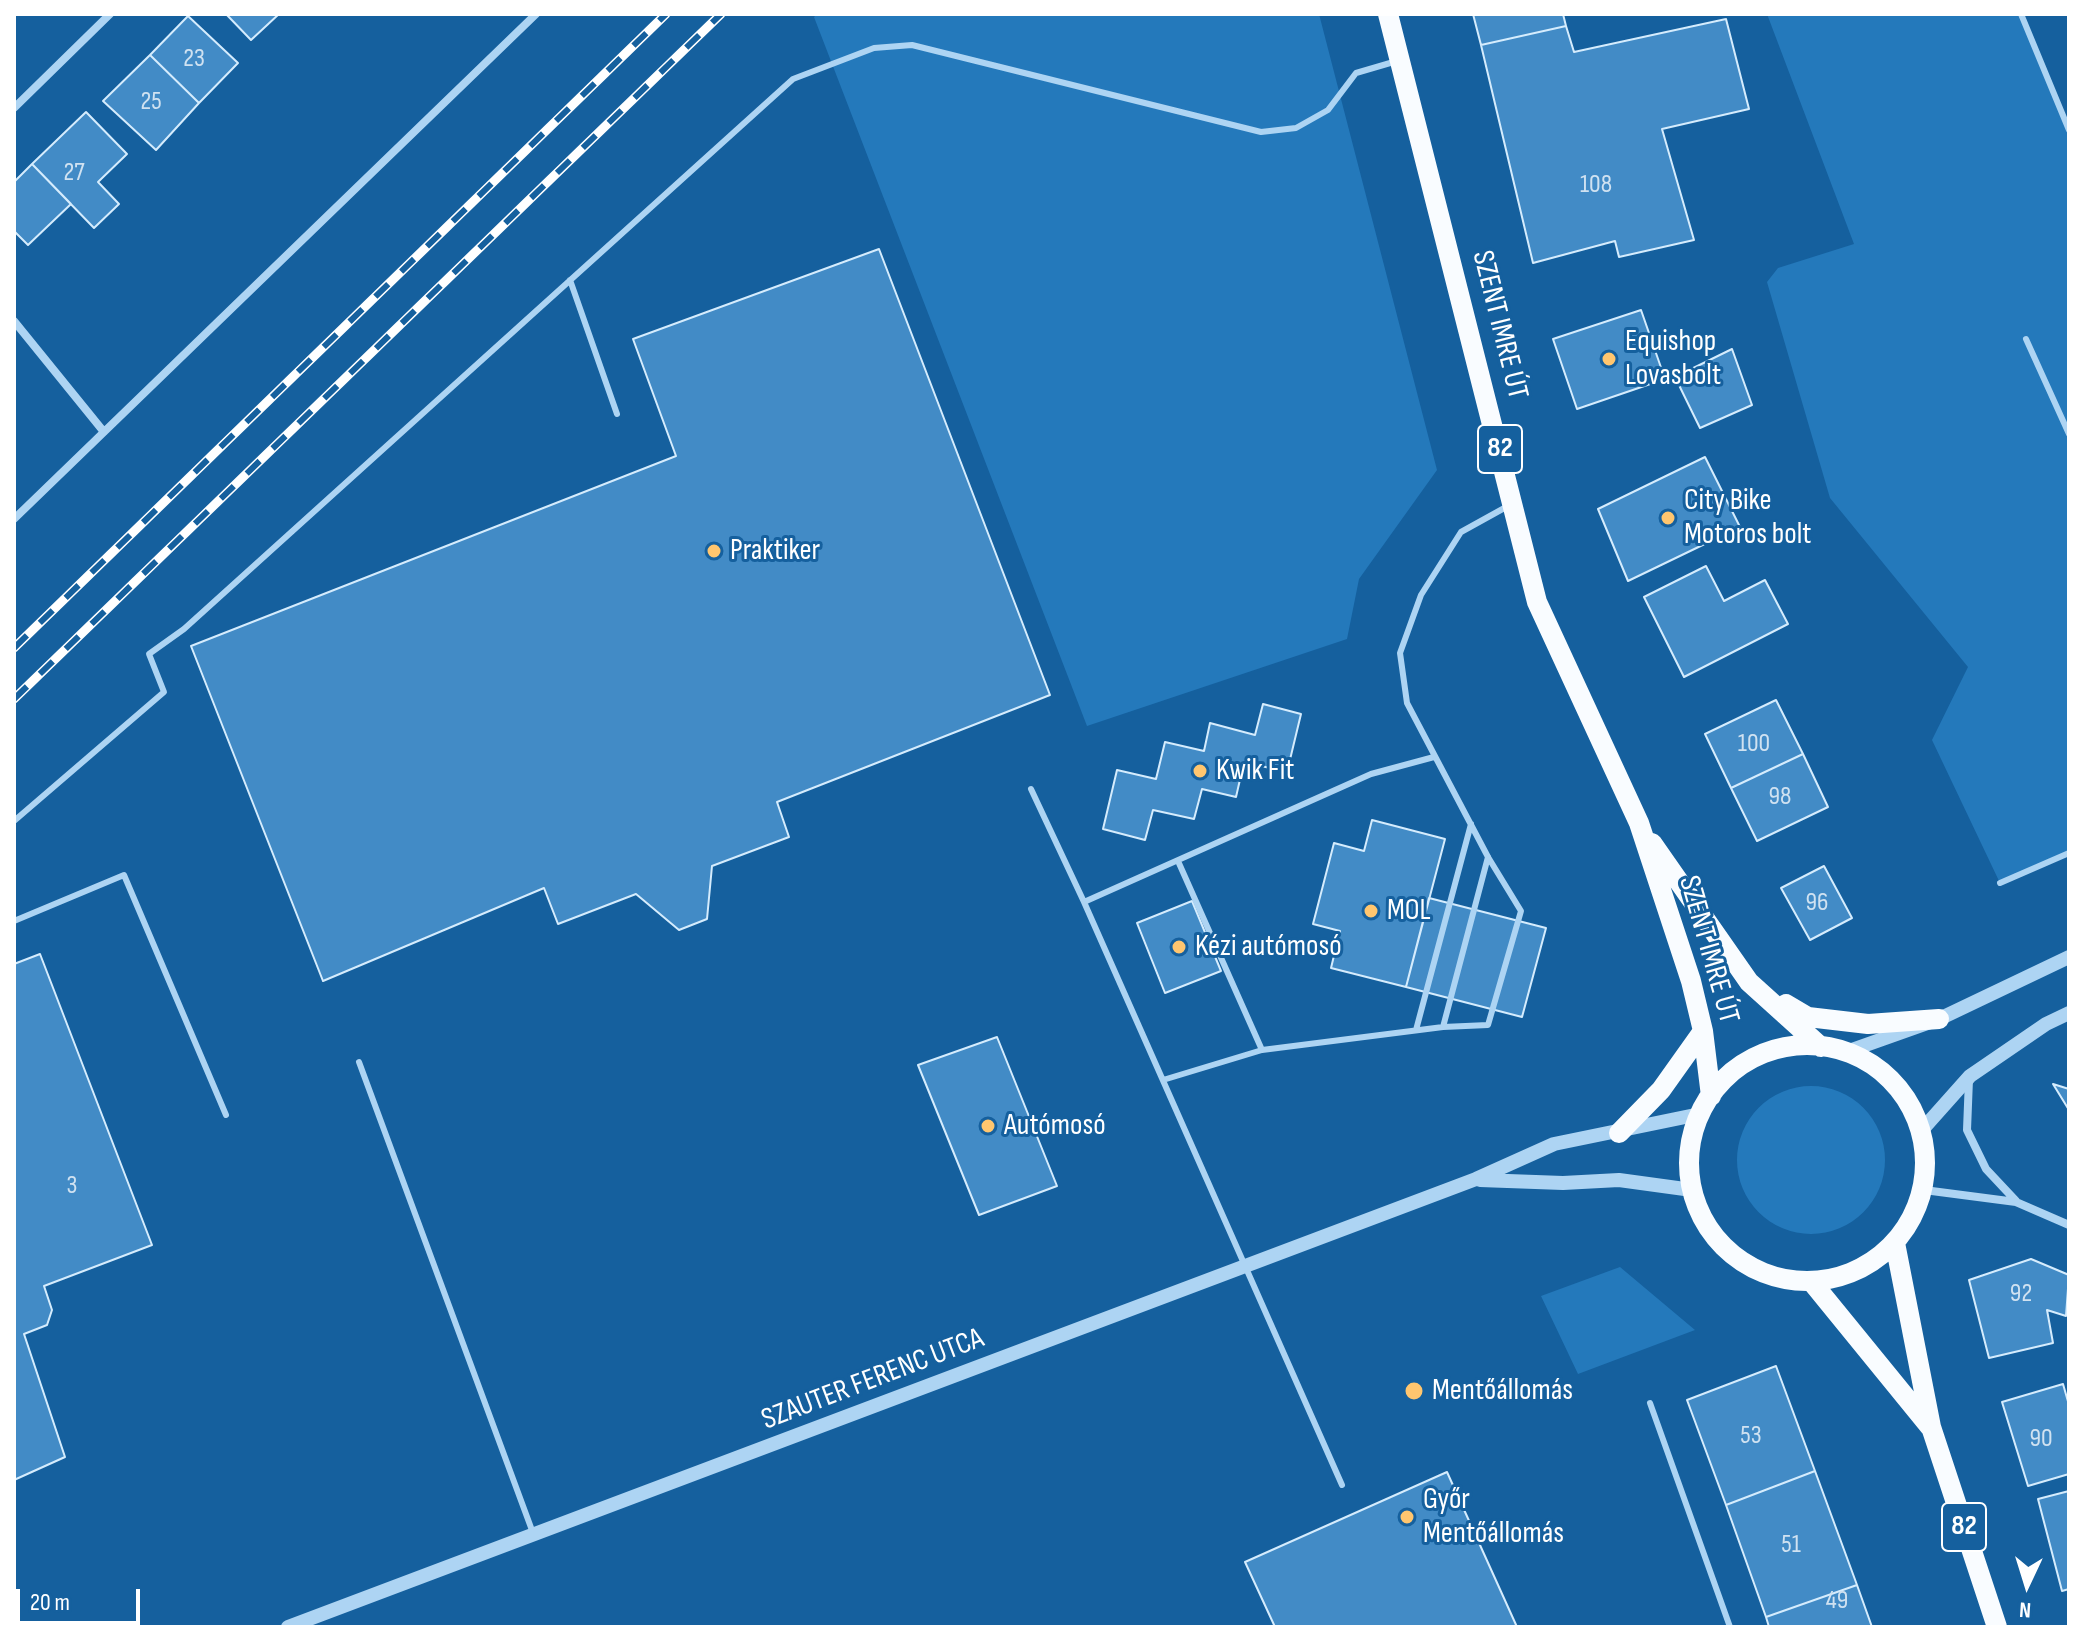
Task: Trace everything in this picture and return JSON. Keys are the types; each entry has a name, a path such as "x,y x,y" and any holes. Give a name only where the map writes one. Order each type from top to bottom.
{"main road":[{"name":"SZENT IMRE ÚT","path":"1388,14 1501,450 1511,505 1537,602 1639,823 1691,981 1703,1031 1705,1105"},
{"name":"SZENT IMRE ÚT","path":"1639,823 1749,982 1821,1047"},
{"path":"1749,982 1808,1017 1868,1024 1939,1019"},
{"path":"1619,1133 1661,1090 1703,1031"},
{"name":"82","path":"1789,1047 1821,1047 1846,1052 1880,1071 1905,1097 1921,1131 1926,1162 1924,1190 1913,1217 1895,1243 1865,1266 1832,1279 1790,1280 1753,1268 1723,1246 1702,1220 1692,1190 1690,1149 1705,1105 1743,1065 1765,1053 1789,1047"},
{"name":"82","path":"1895,1243 1931,1427 1997,1627"},
{"name":"82","path":"1811,1281 1887,1379 1931,1427"}],"street":[{"path":"14,108 110,14"},
{"path":"14,519 536,14"},
{"path":"14,321 104,432"},
{"path":"1846,1052 1939,1019 2069,957"},
{"path":"1921,1131 1970,1076 2046,1024 2069,1013"},
{"path":"1970,1076 1967,1130 1986,1169 2016,1202"},
{"name":"SZAUTER FERENC UTCA","path":"288,1627 1476,1179 1554,1144 1619,1133 1705,1105"},
{"name":"SZAUTER FERENC UTCA","path":"1476,1179 1563,1183 1619,1180 1692,1190"},
{"path":"1924,1190 2016,1202 2069,1225"}],"lane":[{"path":"2021,14 2069,130"},
{"path":"14,821 164,692 149,654 184,629 793,79 874,48 912,45 1261,132 1296,128 1328,110 1356,73 1401,60"},
{"path":"570,280 617,414"},
{"path":"2026,339 2069,434"},
{"path":"1163,1080 1262,1050 1443,1027 1488,1025 1521,911 1488,857 1407,703 1400,653 1421,595 1461,532 1511,505"},
{"path":"1084,902 1371,774 1434,757"},
{"path":"1031,789 1342,1485"},
{"path":"1416,1030 1471,824"},
{"path":"2000,883 2069,853"},
{"path":"1443,1027 1488,857"},
{"path":"1178,861 1262,1050"},
{"path":"14,921 124,875 226,1115"},
{"path":"359,1062 533,1533"},
{"path":"1650,1403 1730,1627"}],"shaded area":[{"path":"817,14 1319,14 1437,470 1359,579 1347,639 1087,726 814,17"},
{"path":"1767,14 2019,14 2069,130 2069,853 2000,883 1932,740 1968,667 1830,498 1767,282 1778,268 1854,244"},
{"path":"1811,1086 1839,1091 1863,1108 1880,1132 1885,1160 1880,1188 1863,1212 1839,1229 1811,1234 1783,1229 1759,1212 1742,1188 1737,1160 1742,1132 1759,1108 1783,1091"},
{"path":"1620,1267 1695,1330 1578,1374 1541,1296"}],"building":[{"path":"226,14 279,14 251,40"},
{"path":"1473,14 1563,14 1566,26 1481,45"},
{"path":"188,16 238,63 199,103 150,55"},
{"path":"1726,19 1749,109 1662,129 1694,240 1619,257 1615,241 1533,263 1481,45 1566,26 1574,52"},
{"path":"150,55 199,103 156,150 103,101"},
{"path":"86,112 127,154 98,182 119,204 94,228 32,164"},
{"path":"32,164 71,204 28,245 14,231 14,182"},
{"name":"Praktiker","path":"879,249 1050,695 777,802 789,837 712,866 707,919 679,930 636,894 558,924 544,888 323,981 191,646 676,456 633,339"},
{"name":"Equishop Lovasbolt","path":"1641,310 1665,379 1577,409 1553,339"},
{"path":"1732,349 1752,405 1700,428 1675,377"},
{"name":"City Bike Motoros bolt","path":"1705,457 1740,527 1628,581 1598,509"},
{"path":"1706,566 1724,601 1765,580 1788,624 1684,677 1644,597"},
{"path":"1776,700 1803,754 1731,788 1705,734"},
{"name":"Kwik Fit","path":"1263,704 1301,714 1287,772 1244,762 1236,797 1202,789 1194,819 1153,810 1145,840 1103,829 1117,770 1156,779 1165,742 1204,751 1210,723 1255,735"},
{"path":"1803,754 1828,807 1757,841 1731,788"},
{"name":"MOL","path":"1372,820 1445,839 1406,987 1331,968 1340,931 1313,924 1334,843 1364,851"},
{"path":"1824,866 1852,918 1810,940 1781,888"},
{"path":"1429,898 1546,928 1522,1017 1406,987"},
{"name":"Kézi autómosó","path":"1192,901 1221,971 1165,993 1137,923"},
{"path":"40,954 152,1245 44,1286 52,1310 47,1325 24,1334 65,1457 14,1480 14,964"},
{"name":"Autómosó","path":"997,1037 1057,1186 979,1215 918,1065"},
{"path":"2053,1084 2069,1089 2069,1110"},
{"path":"2031,1259 2069,1275 2066,1316 2047,1310 2053,1343 1989,1358 1969,1280"},
{"path":"1776,1366 1815,1471 1726,1505 1687,1400"},
{"path":"2063,1384 2069,1405 2069,1474 2028,1486 2002,1402"},
{"path":"1815,1471 1857,1585 1766,1617 1726,1505"},
{"name":"Győr Mentőállomás","path":"1447,1472 1517,1627 1275,1627 1245,1562"},
{"path":"2069,1491 2069,1589 2062,1591 2038,1499"},
{"path":"1857,1585 1872,1627 1769,1627 1766,1617"}],"railway":[{"path":"14,648 666,14"},
{"path":"14,699 721,14"}],"place":[{"name":"Equishop Lovasbolt","path":"1609,359"},
{"name":"City Bike Motoros bolt","path":"1668,518"},
{"name":"Praktiker","path":"714,551"},
{"name":"Kwik Fit","path":"1200,771"},
{"name":"MOL","path":"1371,911"},
{"name":"Kézi autómosó","path":"1179,947"},
{"name":"Autómosó","path":"988,1126"},
{"name":"Mentőállomás","path":"1414,1391"},
{"name":"Győr Mentőállomás","path":"1407,1517"}]}
